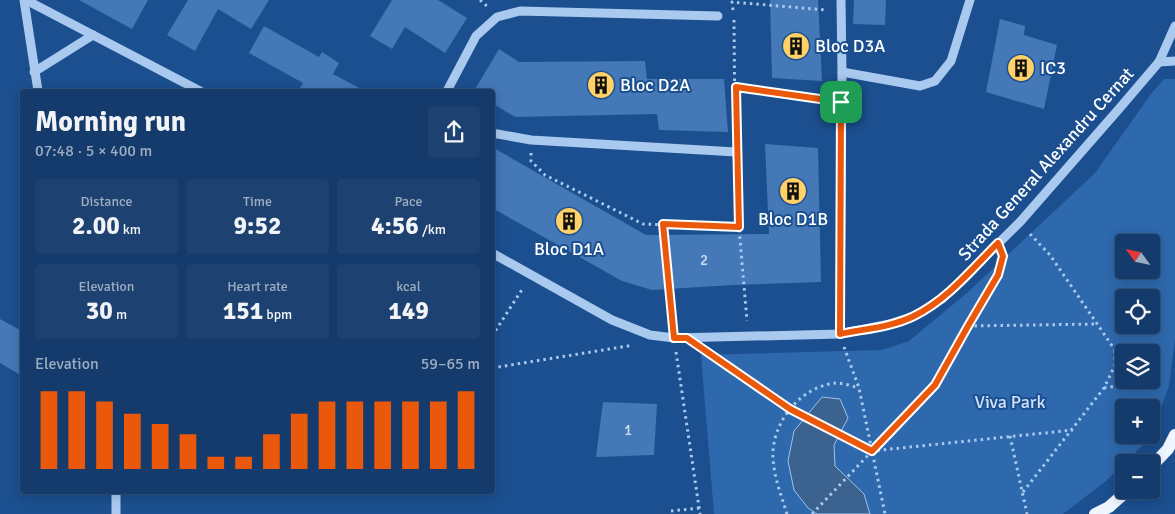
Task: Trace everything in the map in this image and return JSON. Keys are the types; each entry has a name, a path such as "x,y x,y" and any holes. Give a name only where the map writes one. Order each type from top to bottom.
{"main road":[{"path":"1160,458 1168,449 1175,435"},
{"path":"1095,514 1109,507 1118,499"}],"street":[{"path":"25,0 196,89"},
{"path":"25,0 38,89"},
{"path":"840,334 841,0"},
{"path":"842,72 920,86 935,81 951,60 970,0"},
{"path":"448,89 476,36 497,17 520,11 718,16"},
{"path":"1159,62 1175,26"},
{"path":"34,72 93,35"},
{"name":"Strada General Alexandru Cernat","path":"495,254 612,320 650,335 687,338 840,334 890,324 914,316 942,299 1020,222 1159,62 1175,61"},
{"path":"495,134 531,140 736,152"},
{"path":"116,494 116,514"}],"path":[{"path":"749,337 739,227 734,18 732,2 842,12"},
{"path":"718,16 734,18"},
{"path":"736,87 841,102"},
{"path":"531,140 531,161 544,175 643,224 739,227"},
{"path":"1020,222 1050,255 1115,350"},
{"path":"663,224 674,338 700,514"},
{"path":"812,514 935,385 998,275 1003,256 998,243"},
{"path":"495,331 532,275"},
{"path":"968,326 1097,324"},
{"path":"840,334 859,388 885,514"},
{"path":"495,368 628,346 650,335"},
{"path":"687,338 790,409 872,451 1073,430"},
{"path":"1022,492 1073,430 1104,388 1115,365"},
{"path":"787,514 773,464 775,437 780,424 790,409 810,392 823,386 838,383 859,388"},
{"path":"1104,388 1115,386"},
{"path":"1010,436 1027,514"},
{"path":"671,511 700,508"}],"green space":[{"name":"Viva Park","path":"1164,79 1175,79 1175,339 1169,386 1160,410 1160,399 1115,399 1115,444 1144,444 1134,454 1115,454 1115,472 1106,481 1063,514 714,514 701,355 882,350 909,341 968,292 1095,173 1151,94"}],"shaded area":[{"path":"822,397 840,399 848,418 834,445 835,466 864,494 870,514 817,514 808,508 794,490 788,461 794,431"}],"building":[{"path":"79,0 148,0 132,29"},
{"path":"188,0 269,0 251,29 218,9 195,51 167,35"},
{"path":"392,0 438,0 467,18 445,53 405,27 392,49 370,36"},
{"name":"Bloc D3A","path":"770,0 818,0 822,81 772,78"},
{"path":"854,0 886,0 885,25 853,24"},
{"name":"IC3","path":"1000,19 1025,26 1024,35 1057,45 1044,109 986,92"},
{"path":"264,26 319,57 322,52 339,63 333,74 361,89 299,89 303,83 249,53"},
{"name":"Bloc D2A","path":"499,49 519,62 645,61 647,79 724,79 728,132 659,130 657,114 515,117 495,105 495,89 475,89"},
{"path":"765,144 818,148 821,282 652,290 622,281 495,210 495,149 646,235 769,234"},
{"path":"0,319 20,330 20,375 0,363"},
{"path":"603,402 657,404 654,455 596,457"}],"place":[{"name":"Bloc D3A","path":"796,46"},
{"name":"IC3","path":"1021,68"},
{"name":"Bloc D2A","path":"601,85"},
{"name":"Bloc D1B","path":"793,191"},
{"name":"Bloc D1A","path":"569,221"}],"route":[{"path":"736,87 841,102 840,334 890,324 914,316 942,299 998,243 1003,256 998,275 935,385 872,451 790,409 687,338 674,338 663,224 739,227 735,118 736,87"}]}
